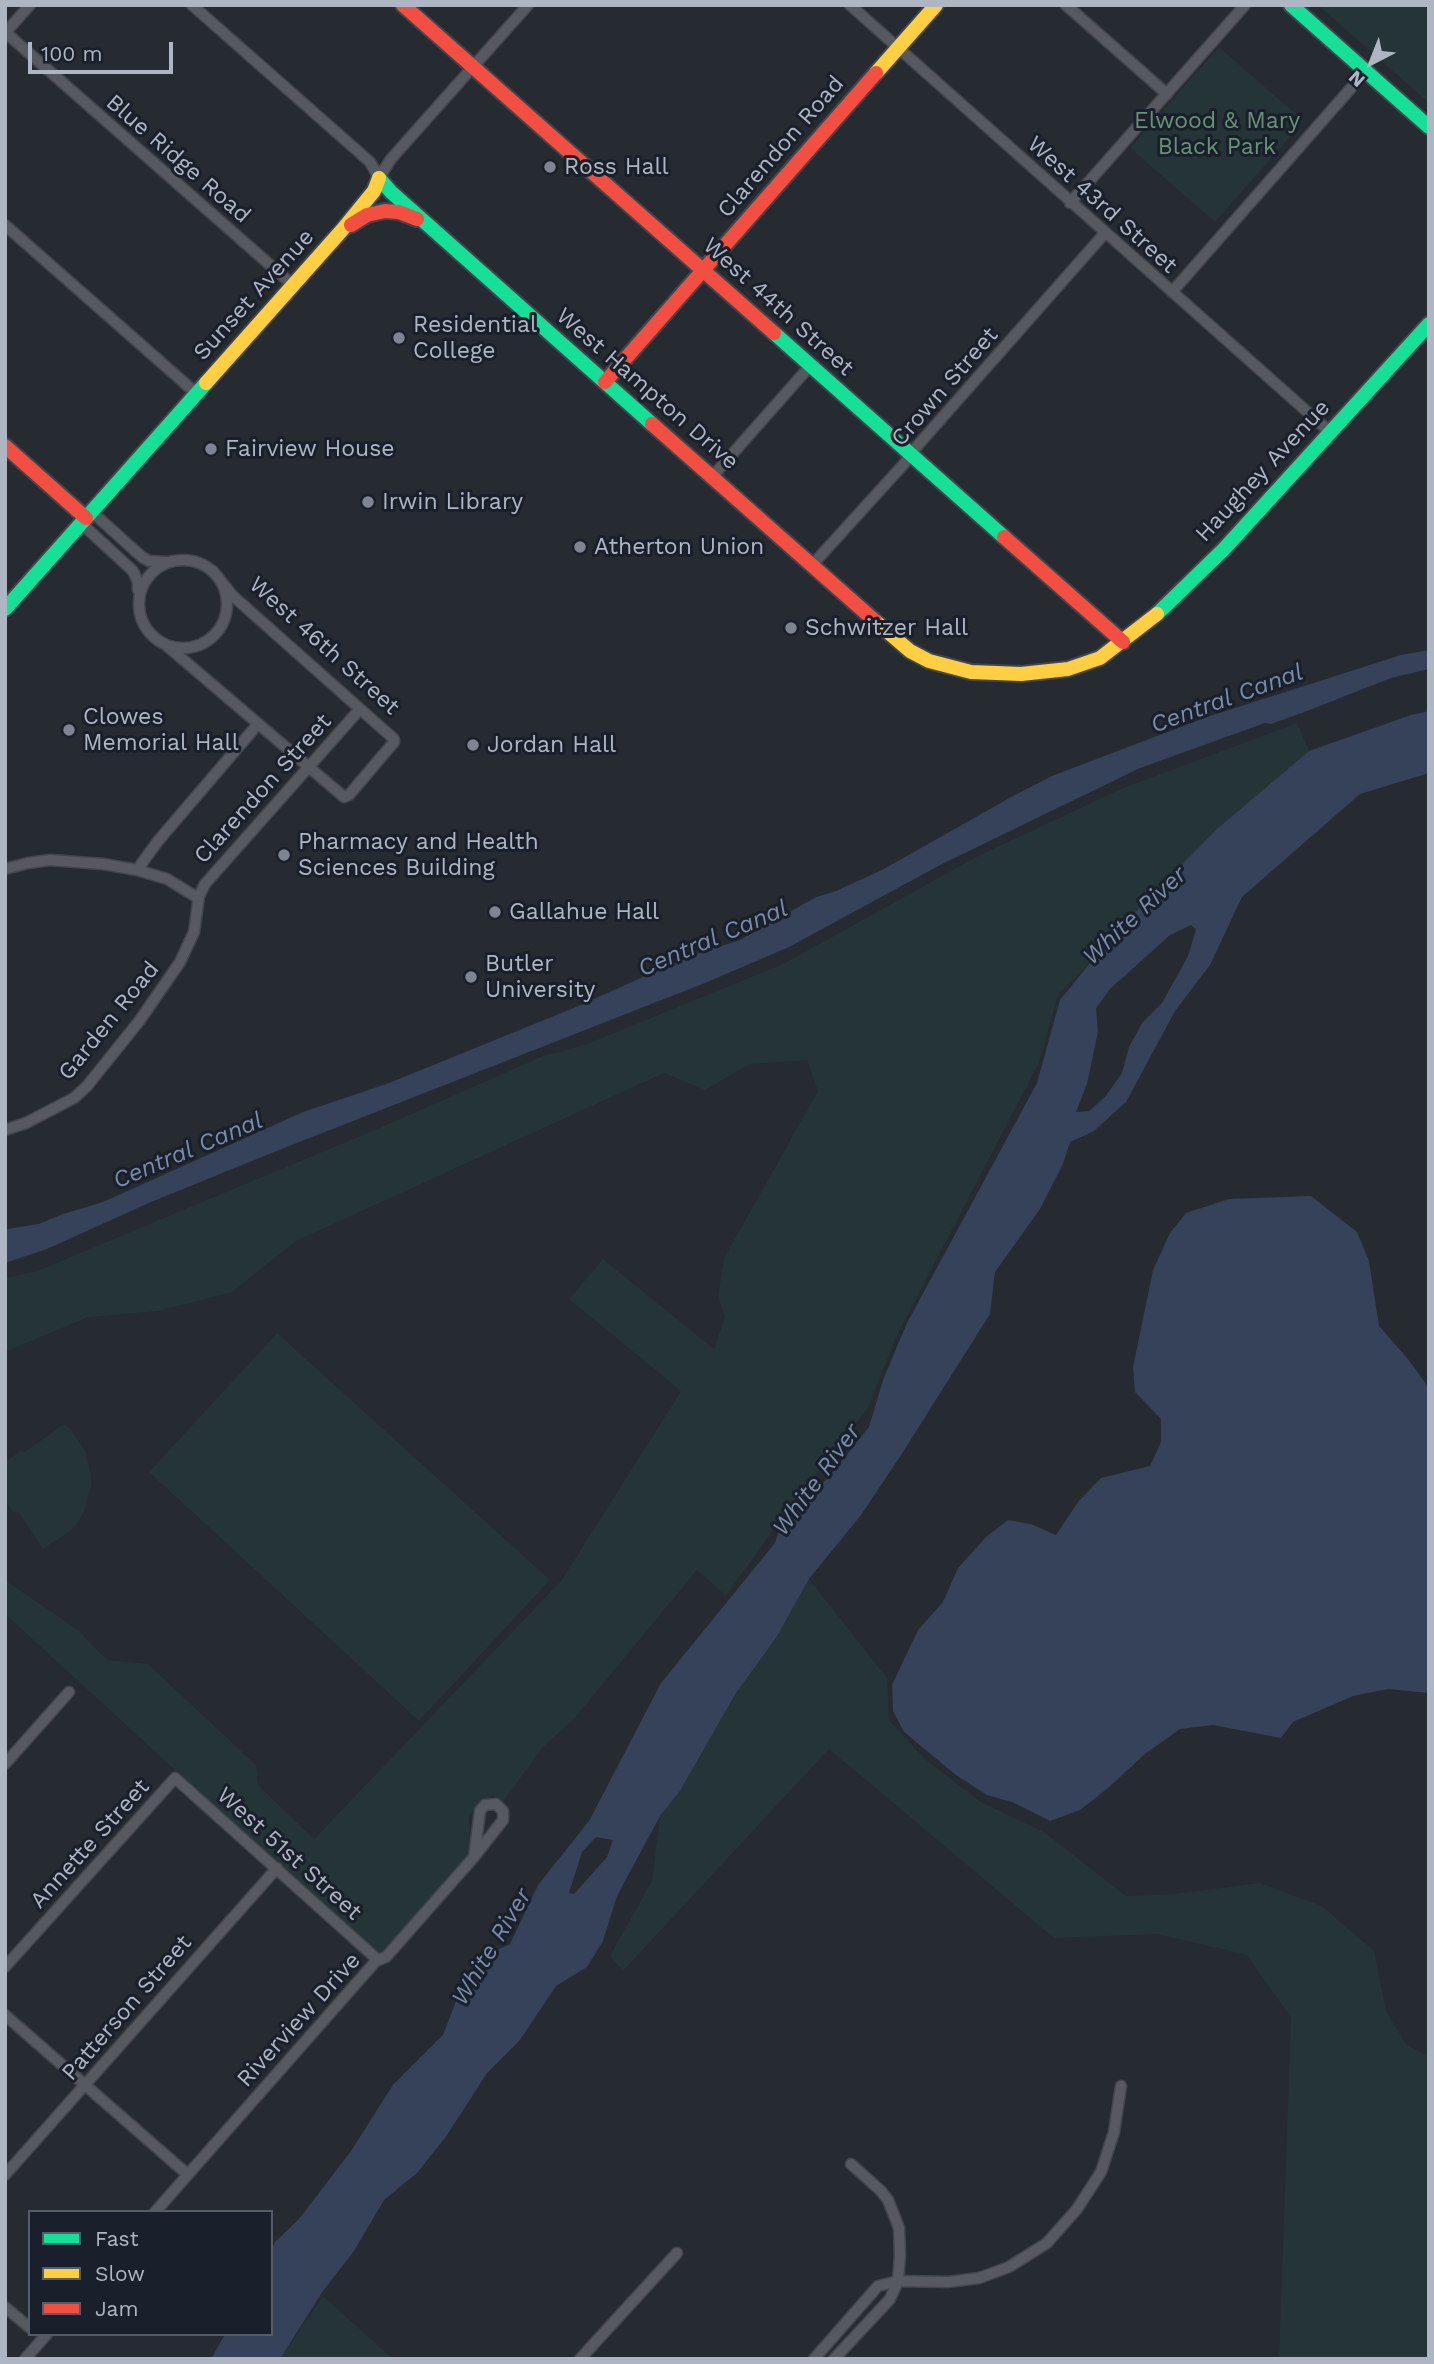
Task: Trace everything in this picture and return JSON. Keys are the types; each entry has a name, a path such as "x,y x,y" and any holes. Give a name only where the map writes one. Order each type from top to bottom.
{"street":[{"path":"5,33 30,5"},
{"name":"West Hampton Drive","path":"192,5 370,162 391,192 910,651 948,668 971,672 1046,673 1100,658 1123,642"},
{"name":"West 44th Street","path":"403,5 1123,642"},
{"name":"Sunset Avenue","path":"5,609 294,286 374,191 391,159 528,5"},
{"name":"West 43rd Street","path":"849,5 1330,432"},
{"name":"Clarendon Road","path":"606,382 936,5"},
{"path":"1066,5 1167,94"},
{"path":"1070,203 1245,5"},
{"path":"1291,5 1429,127"},
{"name":"Blue Ridge Road","path":"5,33 294,286"},
{"path":"1172,292 1366,71"},
{"path":"343,229 367,215 385,211 406,214 427,224"},
{"path":"5,225 197,394"},
{"name":"Crown Street","path":"813,564 1105,233"},
{"name":"Haughey Avenue","path":"1123,642 1150,621 1224,549 1429,324"},
{"path":"712,477 810,366"},
{"name":"West 46th Street","path":"5,446 87,518 142,557 149,561 193,561 213,571 233,596 395,741 349,795 342,796 166,645 154,638 144,626 139,612 138,582 133,570 87,518"},
{"path":"139,597 146,578 167,562"},
{"name":"West 46th Street","path":"166,645 194,647 206,642 224,621 226,594 213,571"},
{"name":"Clarendon Street","path":"198,898 207,881 360,709"},
{"path":"138,870 169,827 258,724"},
{"path":"5,869 38,861 92,862 138,870 167,879 198,898"},
{"name":"Garden Road","path":"5,1130 26,1123 74,1098 89,1084 140,1020 180,962 195,928 198,898"},
{"path":"5,1764 69,1692"},
{"name":"West 51st Street","path":"174,1778 378,1960"},
{"name":"Annette Street","path":"5,1967 174,1778"},
{"name":"Riverview Drive","path":"157,2210 378,1960 386,1957 474,1857 503,1820 503,1811 496,1804 485,1805 481,1811 474,1857"},
{"name":"Patterson Street","path":"5,2175 277,1868"},
{"path":"5,2015 187,2174"},
{"path":"814,2359 878,2286 898,2281 979,2278 1017,2263 1047,2243 1077,2209 1101,2172 1114,2132 1121,2085"},
{"path":"834,2359 890,2299 898,2281 901,2241 895,2214 881,2191 850,2164"},
{"path":"579,2359 677,2253"},
{"path":"5,2307 28,2326"},
{"path":"25,2359 42,2336"}],"green space":[{"path":"1318,5 1429,5 1429,103"},
{"name":"Elwood & Mary Black Park","path":"1219,47 1304,121 1215,222 1130,148"},
{"path":"1297,723 1309,751 1217,829 1058,995 1039,1063 896,1337 868,1408 784,1515 726,1596 697,1570 573,1720 543,1747 503,1802 494,1796 482,1801 469,1815 470,1858 380,1958 5,1614 5,1580 78,1630 107,1660 148,1664 256,1765 258,1785 314,1839 561,1581 681,1391 569,1299 603,1259 714,1349 725,1317 718,1297 724,1258 818,1091 807,1060 750,1064 705,1090 664,1073 296,1241 232,1292 159,1311 88,1317 5,1352 5,1278 37,1271 377,1129 543,1056 587,1044 783,964 978,856 1123,788"},
{"path":"277,1333 550,1580 419,1721 149,1472"},
{"path":"64,1424 71,1429 85,1451 91,1474 91,1487 77,1524 43,1549 18,1512 13,1512 5,1501 5,1462 20,1451 25,1452"},
{"path":"809,1579 887,1678 889,1720 925,1759 981,1802 1044,1832 1126,1896 1173,1894 1260,1883 1322,1906 1374,1951 1386,2011 1406,2044 1429,2057 1429,2359 1279,2359 1291,2018 1247,1955 1158,1934 1054,1938 829,1749 623,1971 610,1956 652,1880 660,1816 680,1791 736,1693 776,1638"},
{"path":"323,2296 393,2359 280,2359"}],"water":[{"path":"1429,650 1429,669 1391,678 1302,713 1271,724 1265,723 1140,768 942,864 789,947 705,983 151,1202 47,1249 5,1263 5,1230 39,1224 103,1202 303,1112 389,1083 581,1005 687,957 740,940 816,897 882,870 1052,776 1207,717 1401,655"},
{"name":"White River","path":"1429,711 1429,773 1360,794 1242,897 1210,965 1175,1011 1126,1102 1094,1131 1070,1142 1063,1164 1040,1209 995,1272 990,1314 861,1515 809,1579 776,1638 736,1693 680,1791 660,1816 617,1896 603,1941 587,1967 556,1986 520,2040 487,2073 445,2138 417,2173 384,2200 354,2251 323,2291 280,2359 211,2359 224,2336 273,2336 275,2242 299,2219 351,2151 393,2085 443,2035 458,1996 479,1958 510,1944 538,1885 589,1821 661,1683 775,1543 784,1515 828,1478 869,1427 883,1380 907,1323 1037,1083 1060,1000 1111,937 1217,829 1309,751","holes":["1191,925 1196,929 1188,956 1162,1003 1142,1023 1129,1047 1122,1073 1105,1097 1089,1111 1076,1112 1087,1084 1098,1032 1096,1008 1110,989 1170,935","596,1837 613,1840 607,1857 574,1894 569,1893 582,1852"]},
{"path":"1311,1196 1357,1232 1369,1261 1379,1326 1429,1388 1429,1693 1388,1689 1353,1696 1293,1722 1281,1738 1213,1725 1180,1729 1145,1754 1080,1810 1050,1821 1012,1802 987,1795 956,1775 904,1732 893,1711 892,1685 918,1630 943,1602 958,1568 986,1537 1008,1520 1031,1524 1056,1535 1078,1502 1101,1478 1150,1466 1161,1442 1161,1419 1135,1392 1133,1367 1153,1270 1170,1233 1186,1213 1229,1199"}],"traffic: fast":[{"path":"1291,5 1429,127"},
{"path":"379,178 391,192 652,424"},
{"path":"1157,614 1224,549 1429,324"},
{"path":"774,333 1004,537"},
{"path":"5,609 206,383"}],"traffic: slow":[{"path":"876,73 936,5"},
{"path":"206,383 343,229 374,191 379,178"},
{"path":"875,621 910,651 929,661 971,672 1021,674 1068,669 1100,658 1157,614"}],"traffic: jam":[{"path":"403,5 774,333"},
{"path":"605,382 876,73"},
{"path":"351,225 367,215 385,211 399,212 417,219"},
{"path":"652,424 875,621"},
{"path":"5,446 86,518"},
{"path":"1004,537 1123,642"}],"place":[{"name":"Ross Hall","path":"550,167"},
{"name":"Residential College","path":"399,338"},
{"name":"Fairview House","path":"211,449"},
{"name":"Irwin Library","path":"368,502"},
{"name":"Atherton Union","path":"580,547"},
{"name":"Schwitzer Hall","path":"791,628"},
{"name":"Clowes Memorial Hall","path":"69,730"},
{"name":"Jordan Hall","path":"473,745"},
{"name":"Pharmacy and Health Sciences Building","path":"284,855"},
{"name":"Gallahue Hall","path":"495,912"},
{"name":"Butler University","path":"471,977"}],"water label":[{"name":"Central Canal","path":"1227,699"},
{"name":"Central Canal","path":"713,939"},
{"name":"Central Canal","path":"188,1151"}]}
